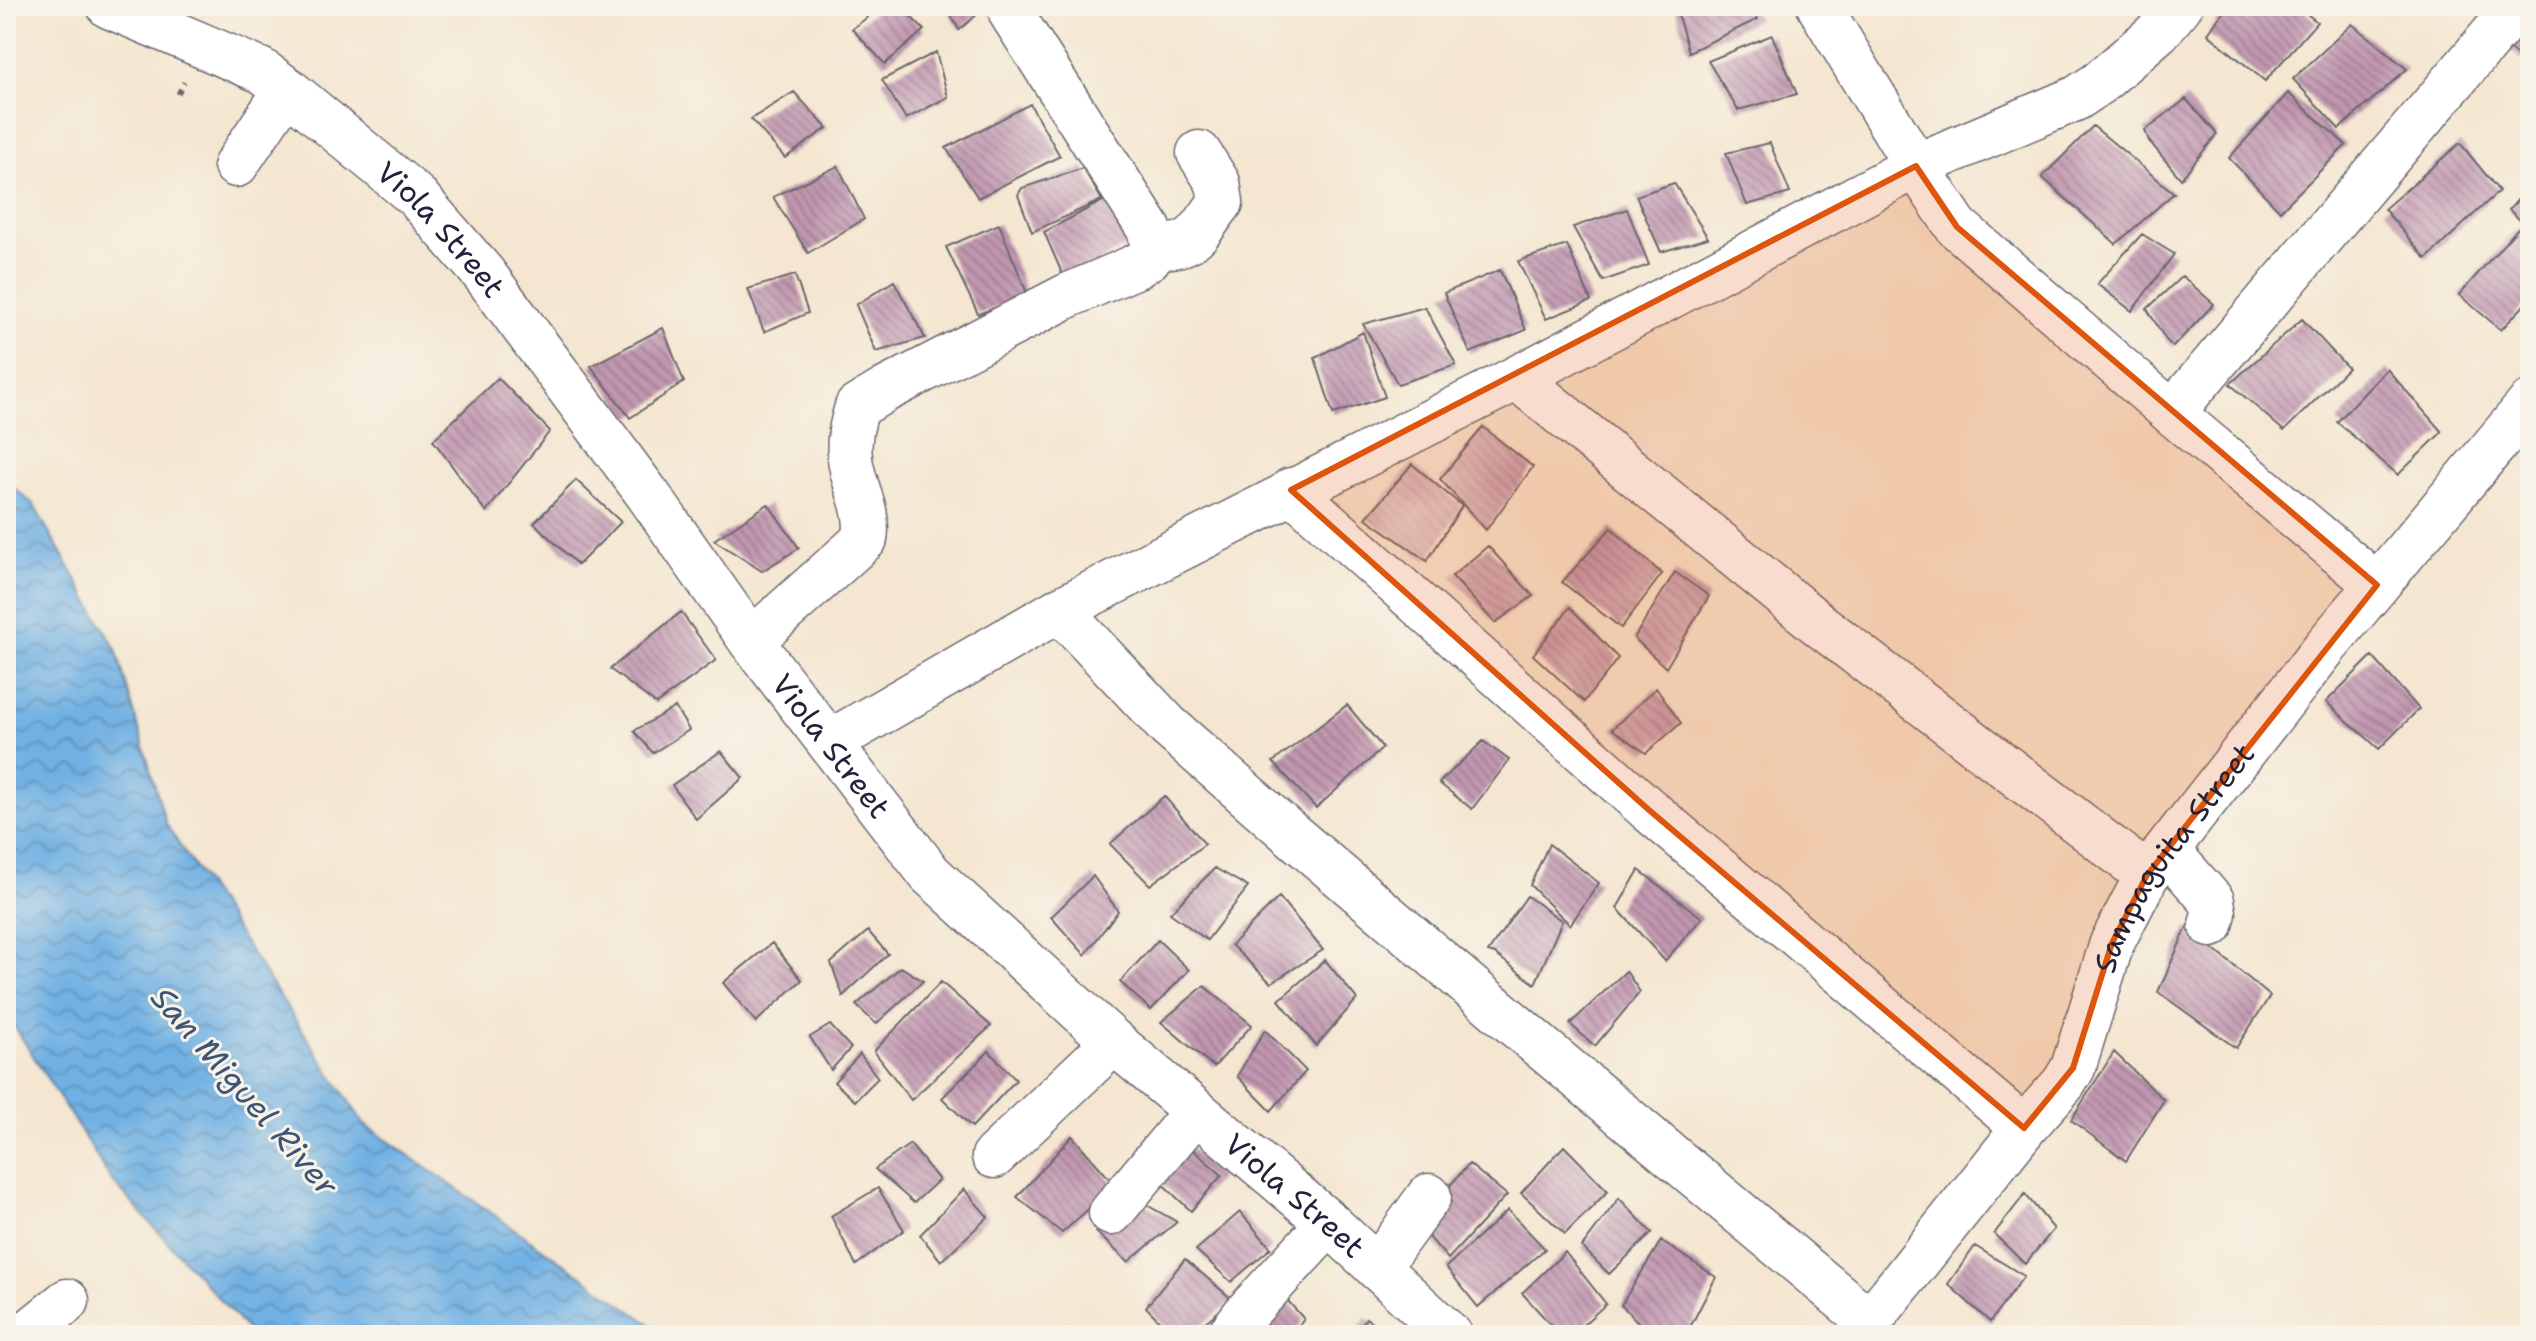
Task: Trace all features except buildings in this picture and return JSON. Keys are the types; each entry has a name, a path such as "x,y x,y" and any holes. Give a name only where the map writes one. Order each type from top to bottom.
{"street":[{"name":"Viola Street","path":"109,6 262,71 417,197 463,248 649,496 751,641 930,874 1114,1042 1329,1223 1450,1335"},
{"path":"1819,6 1916,166 1957,227 2377,585"},
{"path":"830,742 1059,610 1517,378 1916,166 2077,98 2098,84 2159,31 2180,6"},
{"path":"2172,413 2517,6"},
{"path":"751,641 865,539 868,522 850,458 850,432 857,407 1067,296 1137,266 1149,258 1154,247 1149,229 1011,13"},
{"path":"236,165 287,89"},
{"path":"1154,247 1176,248 1191,242 1221,202 1218,183 1199,153"},
{"path":"1517,378 1821,626 2212,901 2214,913 2211,925"},
{"name":"Sampaguita Street","path":"1864,1328 2024,1128 2064,1083 2073,1068 2112,943 2157,862 2326,646 2530,403"},
{"path":"1291,490 1649,810 2024,1128"},
{"path":"1059,610 1168,726 1864,1328"},
{"path":"994,1156 1114,1042"},
{"path":"1111,1213 1196,1111"},
{"path":"1377,1268 1429,1196"},
{"path":"1229,1335 1329,1223"},
{"path":"25,1335 67,1301"}],"highlighted area":[{"path":"1916,166 1957,227 2377,585 2147,875 2112,943 2073,1068 2024,1128 1649,810 1291,490"}],"water":[{"name":"San Miguel River","path":"6,481 33,504 116,649 166,824 364,1124 666,1335 252,1335 112,1181 6,1013"}]}
